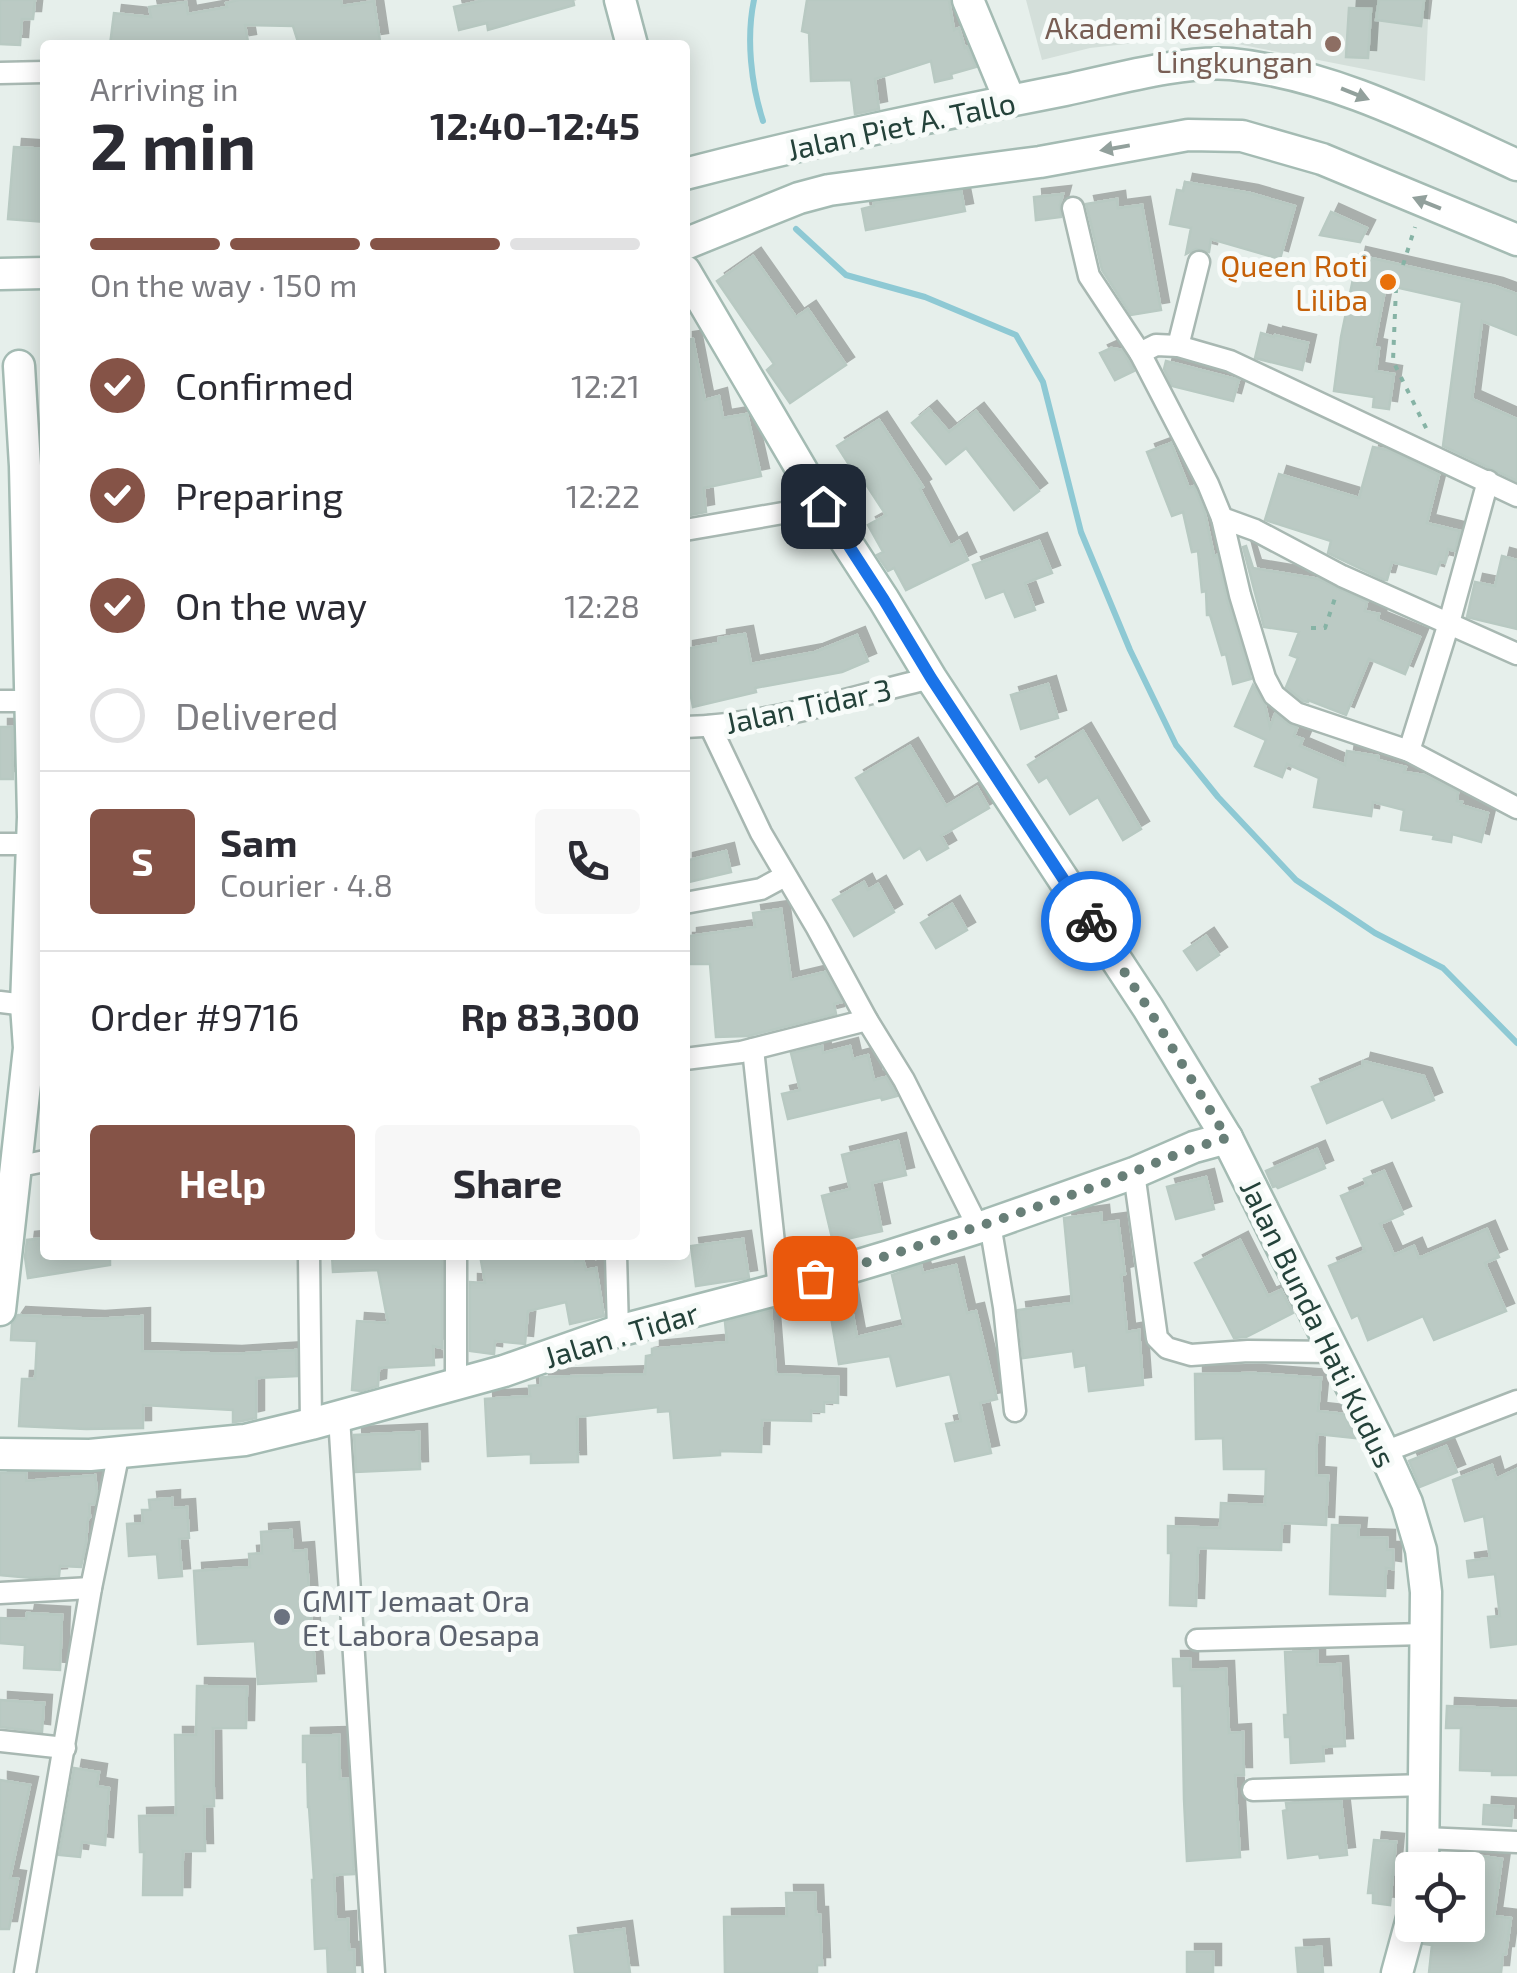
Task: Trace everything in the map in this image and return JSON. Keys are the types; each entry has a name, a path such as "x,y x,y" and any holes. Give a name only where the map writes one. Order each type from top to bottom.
{"street":[{"path":"620,0 631,40"},
{"path":"968,0 1010,100"},
{"name":"Jalan Piet A. Tallo","path":"690,173 1010,100 1173,68 1228,64 1344,89 1517,165"},
{"path":"0,73 40,72"},
{"name":"Jalan Piet A. Tallo","path":"690,242 828,190 1040,162 1188,135 1242,136 1322,159 1517,240"},
{"path":"784,150 799,198"},
{"path":"1073,208 1089,276 1140,354 1208,484 1222,518 1265,678 1274,695 1296,712 1409,751 1517,808"},
{"path":"1178,346 1199,262"},
{"path":"0,274 40,273"},
{"name":"Jalan Bunda Hati Kudus","path":"690,280 823,506 1148,1008 1227,1138 1384,1452 1420,1550 1426,1592 1424,1852"},
{"path":"1140,354 1156,345 1178,346 1230,362 1517,496"},
{"path":"0,1310 30,1164 10,1131 29,1048 24,1003 37,826 15,701 37,638 21,366"},
{"path":"1409,751 1488,481"},
{"path":"690,529 823,506"},
{"path":"1222,518 1256,530 1342,576 1517,654"},
{"name":"Jalan Tidar 3","path":"690,727 841,702 931,678"},
{"path":"710,726 761,834 984,1225 1004,1307 1016,1411"},
{"path":"0,844 37,826"},
{"path":"690,902 762,889 785,876"},
{"path":"690,1059 753,1049 867,1020"},
{"path":"753,1049 778,1289"},
{"name":"Jalan . Tidar","path":"0,1454 90,1455 245,1440 325,1420 504,1371 618,1331 778,1289 984,1225 1134,1173 1194,1146 1227,1138"},
{"path":"1134,1173 1157,1338 1167,1348 1190,1354 1336,1352"},
{"path":"309,1260 374,1973"},
{"path":"456,1260 456,1383"},
{"path":"616,1260 618,1331"},
{"path":"1384,1452 1517,1401"},
{"path":"24,1973 91,1588 119,1452"},
{"path":"0,1592 91,1588"},
{"path":"1197,1640 1424,1634"},
{"path":"0,1742 65,1748"},
{"path":"1253,1790 1426,1785"},
{"path":"1424,1838 1517,1842"},
{"path":"1396,1973 1405,1942"}],"path":[{"path":"1403,265 1424,202"},
{"path":"1396,288 1393,361 1432,438"},
{"path":"1312,628 1326,625 1342,576"}],"shaded area":[{"name":"Akademi Kesehatah Lingkungan","path":"1026,0 1429,0 1425,81 1217,40 1162,40 1090,48 1042,60"}],"building":[{"path":"0,0 35,0 33,19 22,19 20,45 0,44"},
{"path":"341,0 342,6 374,1 380,40 297,40 293,26 245,25 248,40 111,40 114,13 151,17 149,7 186,2 188,14 227,7 226,3"},
{"path":"484,0 573,0 574,5 488,30 487,23 459,30 454,7"},
{"path":"807,0 949,0 954,30 959,28 976,67 935,82 931,61 875,79 879,109 855,114 851,80 811,81 809,33 802,31"},
{"path":"1379,0 1424,0 1421,26 1376,20"},
{"path":"1349,8 1371,9 1368,58 1346,57"},
{"path":"14,147 40,149 40,222 8,219"},
{"path":"1185,182 1250,193 1295,206 1280,259 1211,239 1209,252 1196,249 1186,254 1191,228 1170,224 1177,190 1183,191"},
{"path":"961,191 965,211 866,230 862,209 874,203"},
{"path":"1063,194 1061,217 1036,220 1034,197"},
{"path":"1117,199 1118,208 1142,205 1161,310 1131,315 1102,270 1086,204"},
{"path":"1331,212 1367,228 1360,242 1320,235"},
{"path":"1358,255 1517,294 1517,335 1482,321 1472,399 1517,419 1517,481 1443,446 1462,302 1386,285 1374,347 1379,348 1376,371 1394,374 1389,409 1373,407 1374,397 1334,391"},
{"path":"753,256 796,317 808,309 846,365 790,403 767,370 774,364 717,281"},
{"path":"1261,333 1308,343 1302,370 1255,358"},
{"path":"693,339 705,400 719,396 723,418 747,414 761,476 704,488 706,512 690,515"},
{"path":"1111,348 1122,350 1134,371 1115,380 1100,353"},
{"path":"1166,361 1239,380 1233,401 1172,386 1164,369"},
{"path":"929,409 949,432 976,411 1039,491 1014,510 966,448 946,464 912,423"},
{"path":"879,420 923,487 920,489 950,546 959,541 968,560 906,590 894,568 888,571 877,555 883,552 868,525 886,515 837,446"},
{"path":"1171,443 1189,488 1194,486 1205,513 1251,679 1233,684 1226,654 1222,655 1207,615 1198,551 1192,552 1183,512 1172,516 1147,452"},
{"path":"1373,447 1388,450 1439,475 1427,523 1460,531 1455,551 1448,549 1445,563 1440,562 1436,574 1392,562 1384,580 1328,553 1331,541 1265,520 1279,474 1359,498"},
{"path":"1039,541 1052,573 1025,583 1035,610 1015,617 1004,591 986,598 973,565"},
{"path":"1246,546 1253,568 1319,579 1367,602 1365,611 1379,614 1378,620 1420,637 1405,674 1369,659 1346,715 1303,701 1286,687 1298,658 1290,655 1299,632 1264,627 1243,547"},
{"path":"1502,556 1517,560 1517,629 1467,617 1475,582 1495,586"},
{"path":"745,634 751,664 815,652 857,635 868,661 842,672 755,688 756,692 693,707 690,648 719,643 719,638"},
{"path":"1048,684 1058,718 1021,729 1011,695"},
{"path":"1253,685 1265,705 1270,727 1275,714 1297,728 1294,736 1303,739 1300,746 1345,765 1347,751 1378,756 1378,760 1406,767 1404,772 1424,775 1458,792 1461,805 1488,813 1481,842 1452,834 1451,842 1401,830 1404,810 1373,802 1371,816 1314,807 1319,778 1287,764 1282,777 1255,766 1266,740 1235,726"},
{"path":"0,727 12,727 13,779 0,779"},
{"path":"1083,731 1141,829 1123,840 1098,797 1070,814 1047,777 1039,782 1028,765"},
{"path":"910,746 946,806 977,787 989,808 941,836 948,848 927,860 920,848 904,858 856,778"},
{"path":"726,851 731,872 690,882 690,860"},
{"path":"864,882 868,890 878,884 894,912 854,936 833,900"},
{"path":"952,904 967,930 936,948 921,923"},
{"path":"781,909 791,980 825,972 842,1002 834,1004 836,1014 748,1036 716,1037 710,964 690,964 690,936 755,927 753,913"},
{"path":"1206,936 1219,955 1197,970 1184,951"},
{"path":"822,1046 823,1053 850,1046 853,1059 868,1055 874,1080 886,1077 897,1096 788,1119 782,1094 800,1090 791,1053"},
{"path":"1363,1061 1424,1076 1434,1100 1392,1118 1383,1099 1327,1123 1312,1087 1362,1066"},
{"path":"898,1141 906,1175 872,1183 882,1231 833,1242 822,1196 850,1189 842,1155"},
{"path":"1317,1149 1325,1168 1273,1187 1266,1171"},
{"path":"1384,1171 1403,1214 1380,1224 1394,1255 1414,1246 1419,1258 1487,1229 1499,1257 1485,1263 1506,1311 1434,1340 1423,1316 1368,1340 1358,1315 1352,1318 1329,1266 1365,1251 1341,1196 1367,1185 1364,1179"},
{"path":"1206,1177 1214,1209 1176,1219 1167,1187"},
{"path":"1101,1213 1102,1223 1118,1221 1127,1332 1139,1330 1143,1385 1089,1391 1086,1365 1075,1367 1073,1351 1023,1358 1018,1310 1072,1303 1064,1218"},
{"path":"40,1239 40,1260 110,1260 110,1265 28,1278 27,1240"},
{"path":"743,1239 749,1278 696,1286 691,1246"},
{"path":"1240,1240 1268,1296 1281,1290 1293,1313 1246,1337 1234,1338 1195,1263"},
{"path":"332,1260 442,1260 442,1348 433,1346 434,1365 379,1368 378,1386 352,1390 357,1321 388,1323 378,1270 333,1272"},
{"path":"481,1260 583,1260 586,1270 596,1268 604,1316 570,1324 566,1302 528,1311 525,1344 495,1341 494,1354 470,1351 470,1282 485,1283"},
{"path":"921,1265 923,1273 956,1265 967,1313 976,1311 997,1399 980,1403 991,1453 955,1461 946,1424 961,1421 950,1374 897,1386 890,1356 839,1364 827,1294 848,1288 857,1337 904,1326 892,1275"},
{"path":"771,1310 776,1374 838,1377 838,1403 824,1402 824,1412 811,1411 811,1421 762,1420 761,1452 720,1451 720,1455 674,1458 670,1411 658,1412 658,1407 577,1417 578,1462 531,1463 531,1454 488,1456 485,1399 530,1396 529,1386 541,1385 544,1377 645,1374 646,1356 652,1355 652,1349 727,1342 725,1322"},
{"path":"18,1315 97,1319 142,1316 142,1351 234,1354 296,1350 297,1376 256,1378 256,1418 242,1421 233,1422 233,1410 143,1405 143,1428 19,1426 22,1379 35,1379 37,1341 11,1340 12,1324"},
{"path":"1195,1374 1321,1378 1318,1411 1344,1414 1349,1424 1355,1438 1317,1434 1316,1475 1328,1476 1326,1525 1282,1523 1281,1550 1198,1548 1196,1606 1170,1605 1168,1526 1220,1528 1221,1503 1265,1505 1266,1469 1224,1469 1223,1438 1196,1439"},
{"path":"419,1432 420,1469 356,1472 354,1435"},
{"path":"1446,1446 1457,1472 1420,1487 1409,1461"},
{"path":"1492,1465 1496,1479 1517,1469 1517,1644 1491,1647 1488,1617 1500,1616 1495,1574 1469,1577 1467,1561 1490,1558 1484,1516 1465,1521 1453,1480"},
{"path":"0,1473 26,1473 26,1481 95,1475 97,1492 94,1504 89,1504 81,1567 60,1566 59,1576 0,1575"},
{"path":"172,1498 172,1508 187,1507 189,1538 179,1539 182,1576 159,1578 157,1554 129,1556 127,1524 143,1523 142,1510 150,1510 149,1500"},
{"path":"1332,1525 1359,1526 1358,1537 1387,1538 1387,1550 1393,1550 1393,1569 1386,1568 1385,1596 1330,1594"},
{"name":"GMIT Jemaat Ora Et Labora Oesapa","path":"291,1530 293,1551 306,1550 316,1681 258,1684 255,1641 198,1644 194,1571 250,1567 249,1554 262,1553 261,1532"},
{"path":"27,1613 62,1615 60,1670 24,1668 25,1645 0,1643 0,1618 26,1619"},
{"path":"1317,1651 1317,1665 1340,1664 1345,1746 1323,1747 1324,1761 1291,1763 1290,1737 1285,1737 1285,1652"},
{"path":"1173,1659 1190,1659 1190,1670 1226,1669 1229,1733 1243,1732 1244,1775 1235,1775 1240,1857 1187,1861 1182,1686 1174,1686"},
{"path":"197,1686 247,1687 246,1728 213,1728 214,1806 204,1806 205,1851 183,1851 182,1895 143,1895 144,1852 140,1852 139,1816 176,1815 175,1735 196,1735"},
{"path":"0,1700 44,1703 42,1732 0,1727"},
{"path":"1447,1706 1517,1709 1517,1775 1460,1770 1461,1728 1446,1728"},
{"path":"339,1735 340,1779 348,1779 354,1874 334,1875 336,1920 348,1919 355,1973 328,1973 327,1948 315,1949 303,1736"},
{"path":"74,1768 99,1772 97,1786 109,1788 105,1845 82,1842 80,1857 59,1855"},
{"path":"0,1780 30,1785 10,1878 18,1879 9,1929 0,1929"},
{"path":"1341,1801 1347,1855 1288,1858 1283,1811 1287,1810 1286,1803"},
{"path":"1484,1805 1513,1807 1511,1826 1483,1824"},
{"path":"1374,1840 1396,1842 1390,1905 1373,1903 1373,1893 1368,1893"},
{"path":"1485,1856 1502,1859 1494,1916 1511,1918 1501,1973 1429,1973 1432,1945 1424,1944 1485,1942"},
{"path":"786,1893 815,1893 822,1965 817,1965 817,1973 725,1973 724,1917 787,1916"},
{"path":"624,1929 630,1973 575,1973 570,1936"},
{"path":"1321,1947 1323,1973 1298,1973 1296,1948"},
{"path":"1187,1952 1213,1952 1213,1973 1187,1973"}],"waterway":[{"path":"754,0 751,61 763,121"},
{"path":"796,229 846,275 925,297 1016,335 1043,382 1081,532 1130,650 1176,745 1218,797 1296,880 1375,933 1443,968 1517,1043"}],"way so far":[{"path":"815,1278 990,1224 1134,1173 1194,1146 1227,1138 1091,921"}],"place":[{"name":"Akademi Kesehatah Lingkungan","path":"1333,44"},
{"name":"Queen Roti Liliba","path":"1388,282"},
{"name":"GMIT Jemaat Ora Et Labora Oesapa","path":"282,1617"}],"route":[{"path":"823,506 1091,921"}]}
